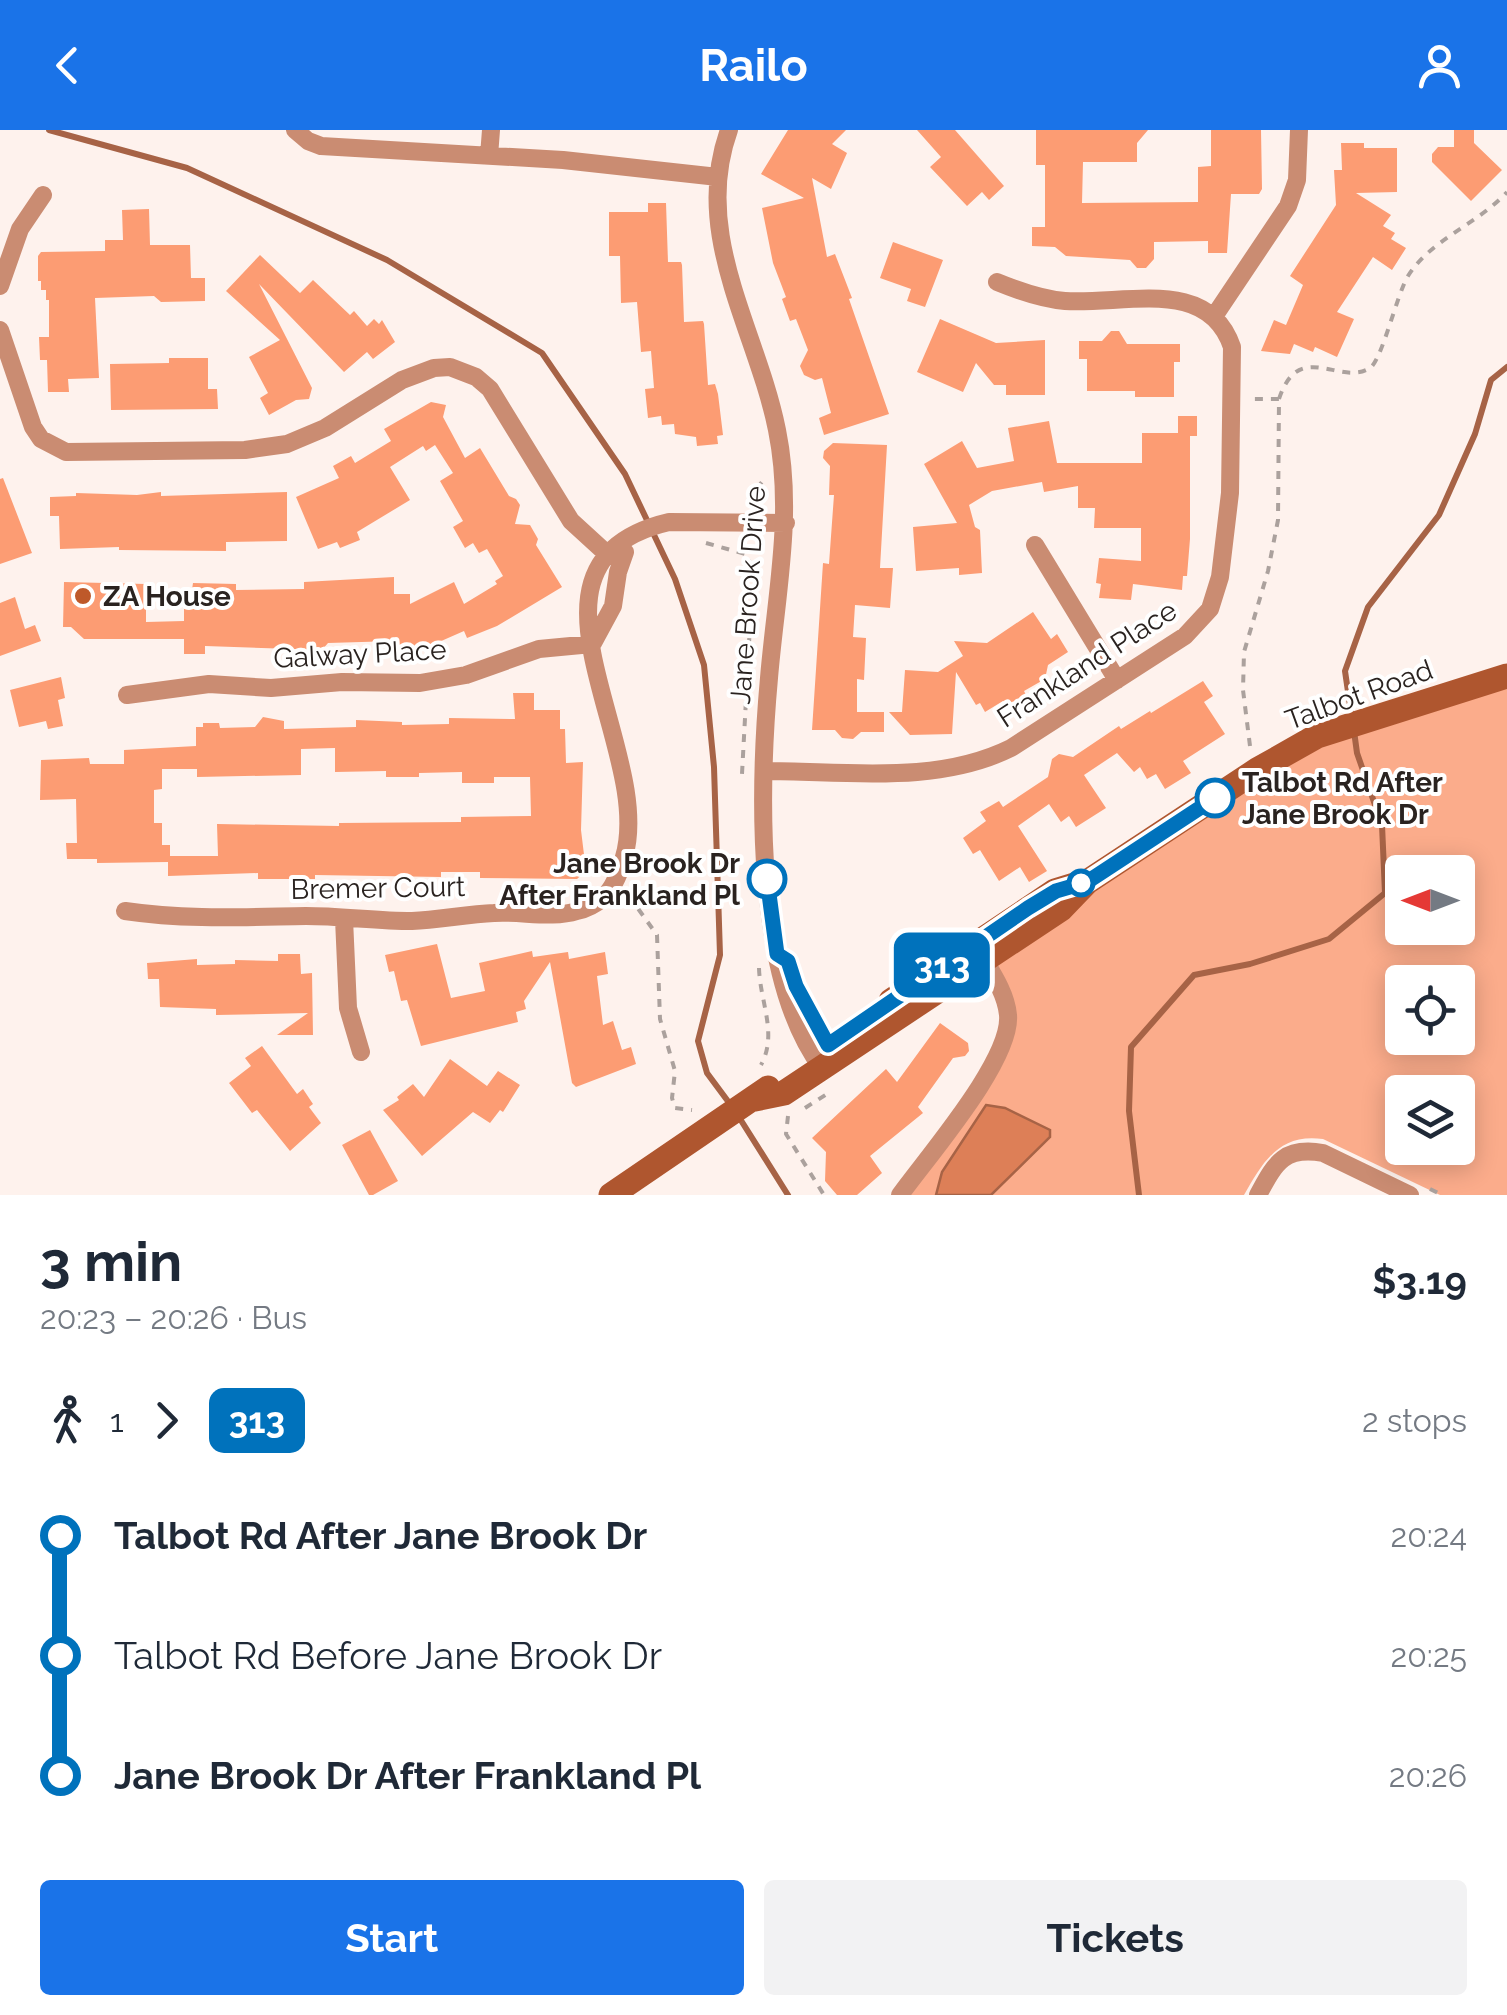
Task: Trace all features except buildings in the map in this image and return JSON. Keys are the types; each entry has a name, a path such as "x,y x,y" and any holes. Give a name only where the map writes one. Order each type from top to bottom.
{"main road":[{"name":"Talbot Road","path":"612,1195 702,1122 784,1093 824,1057 979,951 1056,891 1087,882 1256,770 1354,722 1507,676"}],"street":[{"path":"295,130 322,146 598,163 718,177"},
{"path":"489,156 491,130"},
{"name":"Jane Brook Drive","path":"729,130 718,177 723,258 777,430 786,523 768,683 767,954 788,961 824,1057"},
{"path":"997,282 1066,301 1178,300 1196,304 1215,315 1288,206 1297,180 1299,130"},
{"path":"0,286 20,229 43,196"},
{"name":"Frankland Place","path":"765,771 918,772 966,766 1010,748 1185,636 1210,610 1220,577 1230,493 1232,347 1225,327 1215,315"},
{"path":"0,330 33,427 41,439 66,452 266,449 304,438 419,372 450,367 462,370 490,389 561,507 614,556 613,606 592,644"},
{"path":"612,886 625,855 630,816 619,752 596,674 586,598 592,576 634,534 670,522 786,523"},
{"path":"1034,545 1117,680"},
{"name":"Galway Place","path":"127,695 210,684 271,688 342,682 420,683 466,675 539,649 592,644"},
{"name":"Bremer Court","path":"124,911 183,918 408,921 496,913 575,912 591,906 612,886"},
{"path":"344,918 348,1008 361,1052"},
{"path":"900,1195 1002,1052 1008,1016 1004,996 979,951"},
{"path":"1258,1195 1284,1157 1308,1150 1323,1153 1410,1195"}],"path":[{"path":"1256,770 1247,728 1242,664 1276,537 1280,399 1284,386 1298,371 1312,367 1358,371 1369,368 1376,360 1391,313 1412,270 1429,252 1507,192"},
{"path":"1233,399 1280,399"},
{"path":"750,558 757,523 755,490 764,478"},
{"path":"702,542 731,548 750,558 756,572 743,714 743,790"},
{"path":"612,886 632,898 657,935 660,1019 676,1079 673,1104 702,1122"},
{"path":"760,1068 770,1043 767,954"},
{"path":"770,1043 781,1041"},
{"path":"787,1110 789,1140 824,1195"}],"shaded area":[{"path":"1507,676 1507,1195 1440,1195 1323,1139 1308,1138 1274,1152 1244,1195 900,1195 1007,1037 984,960 1257,770"},
{"path":"986,1105 1005,1108 1050,1130 1050,1137 991,1195 936,1195 942,1172"}],"waterway":[{"path":"49,130 187,168 387,260 542,353 625,474 675,579 704,665 714,767 720,955 698,1041 707,1073 730,1104"},
{"path":"1352,719 1345,671 1368,607 1439,515 1475,434 1491,380 1507,367"},
{"path":"1139,1195 1129,1111 1131,1047 1194,975 1250,964 1329,939 1385,893 1382,825 1357,753 1354,731"},
{"path":"737,1114 788,1195"}],"bus line":[{"name":"313","path":"767,879 777,954 788,961 796,986 828,1045 1028,908 1056,891 1087,882 1215,798"}],"place":[{"name":"ZA House","path":"83,596"},
{"name":"Talbot Rd After Jane Brook Dr","path":"1215,798"},
{"name":"Jane Brook Dr After Frankland Pl","path":"767,879"}]}
